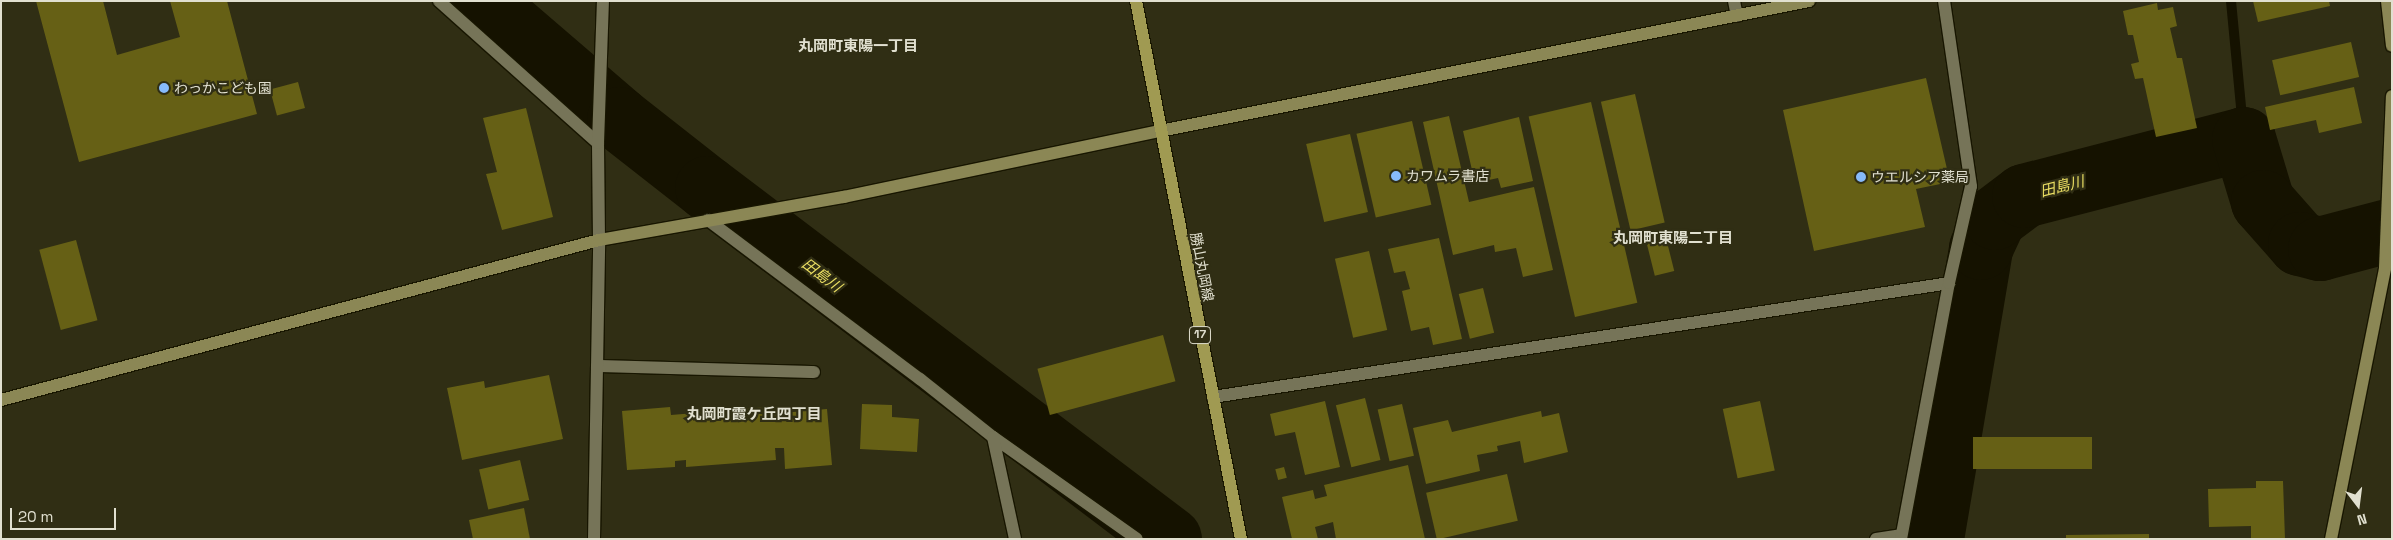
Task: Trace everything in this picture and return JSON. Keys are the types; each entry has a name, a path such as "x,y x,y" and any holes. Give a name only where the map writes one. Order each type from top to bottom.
{"main road":[{"name":"勝山丸岡線","path":"1136,1 1241,539"}],"street":[{"path":"439,1 598,142"},
{"path":"594,539 599,240 598,142 604,1"},
{"path":"1734,1 1737,16"},
{"path":"1,400 599,240 853,195 1160,131 1810,1"},
{"path":"1876,539 1901,537 1949,283 1971,186 1944,1"},
{"path":"2387,1 2392,46"},
{"path":"2331,539 2387,263 2387,210 2392,96"},
{"path":"708,220 920,379 993,437 1137,539"},
{"path":"1213,397 1949,283"},
{"path":"597,366 814,372"},
{"path":"993,437 1015,539"}],"building":[{"path":"36,1 103,1 117,55 180,37 170,1 227,1 257,114 79,162"},
{"path":"2253,1 2329,1 2330,6 2258,22"},
{"path":"2157,3 2158,10 2173,7 2177,26 2170,28 2177,58 2182,58 2197,128 2156,137 2143,78 2135,79 2131,64 2139,62 2133,35 2128,35 2123,11"},
{"path":"2351,42 2359,77 2280,95 2272,60"},
{"path":"1926,78 1950,182 1916,189 1925,227 1814,251 1783,110"},
{"path":"298,82 305,108 277,116 270,90"},
{"path":"2354,87 2362,123 2319,133 2316,120 2270,130 2265,107"},
{"path":"1635,94 1665,223 1631,230 1601,102"},
{"path":"1591,102 1637,303 1575,317 1529,116"},
{"path":"526,108 553,217 502,230 486,174 497,172 483,118"},
{"path":"1449,116 1469,202 1534,187 1553,270 1523,277 1516,248 1495,252 1494,245 1453,255 1423,122"},
{"path":"1519,117 1533,181 1501,188 1498,178 1475,183 1463,131"},
{"path":"1412,121 1431,205 1376,218 1356,134"},
{"path":"1350,134 1368,212 1324,222 1306,144"},
{"path":"1439,238 1462,339 1433,345 1429,327 1411,331 1402,291 1410,289 1405,271 1394,273 1388,249"},
{"path":"1666,238 1674,271 1655,276 1647,243"},
{"path":"76,240 97,320 61,330 39,250"},
{"path":"1369,251 1387,330 1353,338 1335,259"},
{"path":"1483,288 1494,333 1470,339 1459,294"},
{"path":"1163,335 1175,381 1050,415 1037,369"},
{"path":"549,375 563,439 462,460 447,388 484,381 485,388"},
{"path":"1365,398 1380,460 1351,467 1336,405"},
{"path":"1325,401 1340,467 1305,475 1295,432 1275,436 1270,414"},
{"path":"1760,401 1775,470 1738,478 1723,409"},
{"path":"862,404 892,405 892,417 919,419 917,452 860,449"},
{"path":"1402,404 1414,456 1390,461 1378,410"},
{"path":"670,407 671,415 768,407 769,414 827,409 832,465 785,469 784,448 775,448 776,460 686,467 686,460 675,461 675,467 627,470 622,411"},
{"path":"1541,411 1542,417 1559,413 1568,452 1524,463 1520,441 1497,446 1498,451 1477,455 1480,471 1426,484 1413,428 1448,420 1452,432"},
{"path":"1973,437 2092,437 2092,469 1973,469"},
{"path":"520,460 529,500 488,509 479,469"},
{"path":"1408,465 1425,539 1336,539 1333,522 1315,527 1318,539 1292,539 1282,497 1313,490 1315,499 1327,496 1324,485"},
{"path":"1284,467 1287,478 1278,480 1275,469"},
{"path":"1507,474 1518,521 1437,539 1426,493"},
{"path":"2256,481 2283,481 2285,539 2251,539 2251,526 2209,527 2208,489 2256,488"},
{"path":"524,508 530,539 473,539 469,520"},
{"path":"2149,534 2149,539 2066,539 2066,535"}],"waterway":[{"name":"田島川","path":"482,1 619,119 707,188 1170,539"},
{"path":"2231,1 2244,139"},
{"name":"田島川","path":"1932,539 1981,248 1995,218 2024,196 2244,139 2263,202 2300,244 2320,249 2392,230"}],"place":[{"name":"わっかこども園","path":"164,88"},
{"name":"カワムラ書店","path":"1396,176"},
{"name":"ウエルシア薬局","path":"1861,177"}],"district":[{"name":"丸岡町東陽一丁目","path":"858,46"},
{"name":"丸岡町東陽二丁目","path":"1673,238"},
{"name":"丸岡町霞ケ丘四丁目","path":"754,414"}]}
